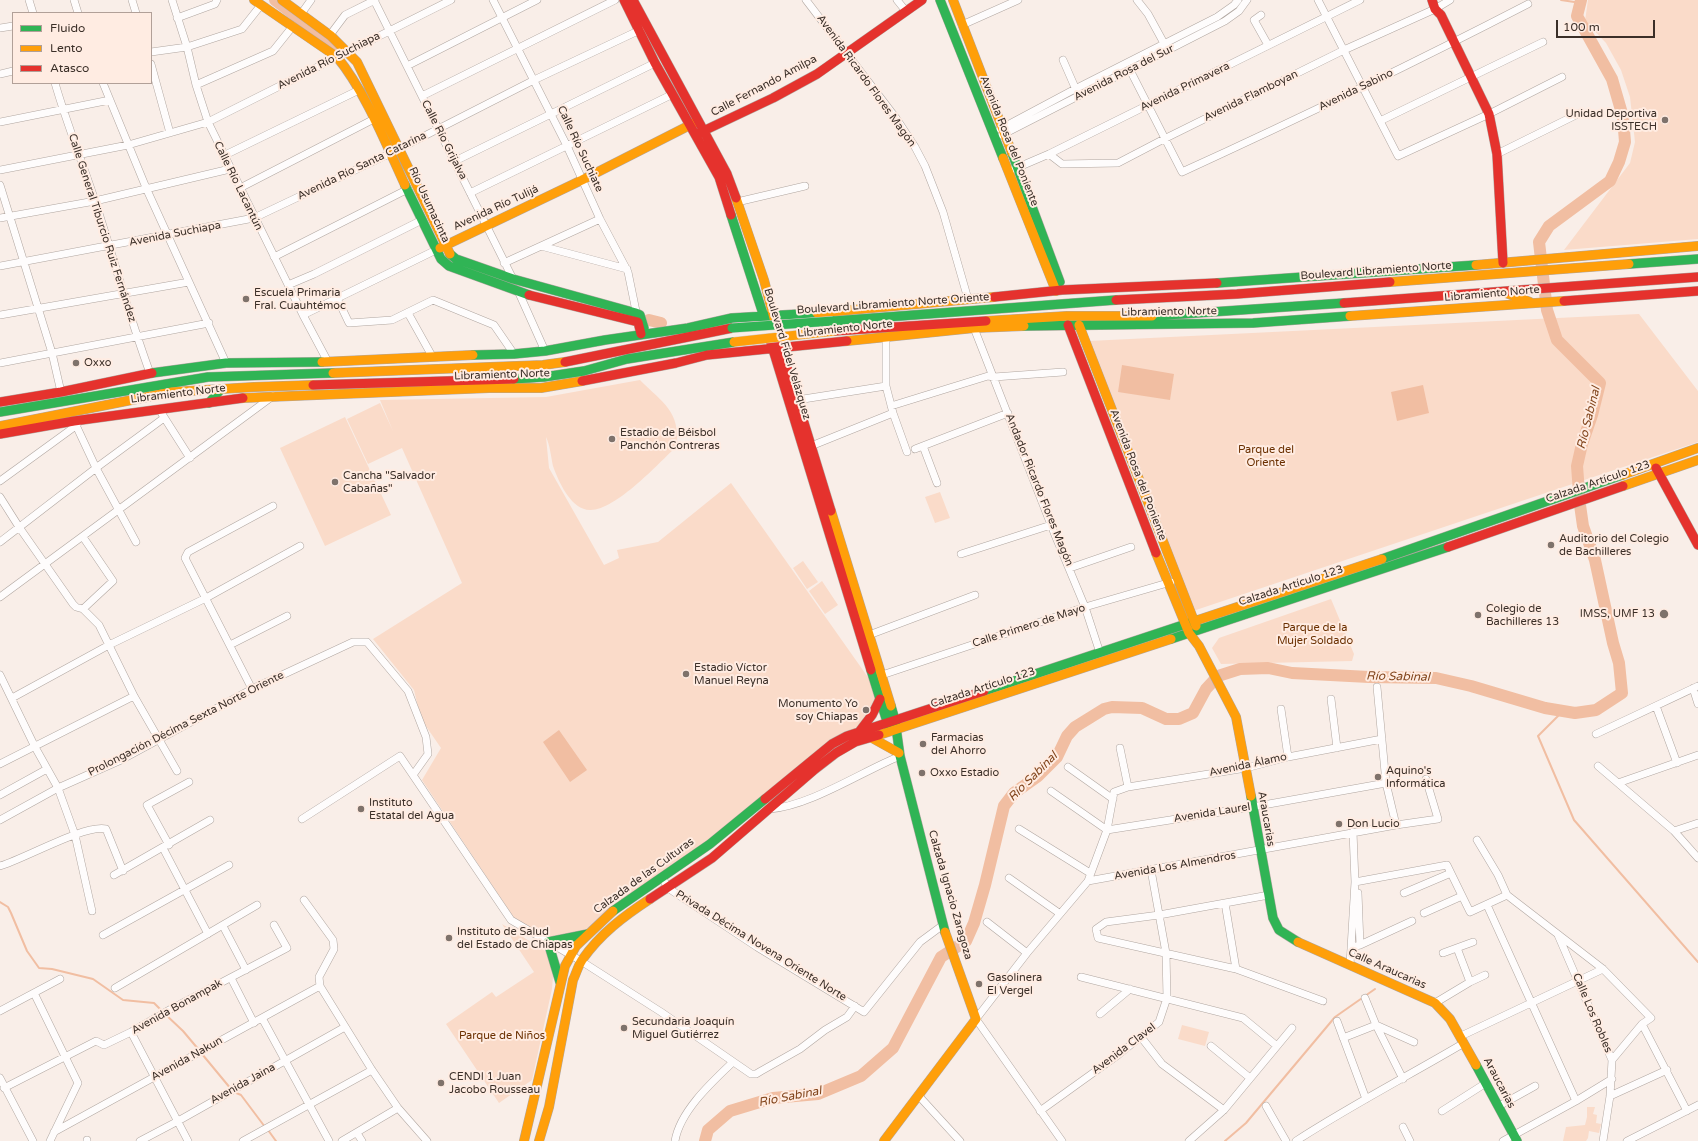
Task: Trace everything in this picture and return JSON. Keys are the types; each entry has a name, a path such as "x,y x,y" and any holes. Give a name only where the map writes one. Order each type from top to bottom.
{"main road":[{"name":"Río Usumacinta","path":"282,0 330,35 343,53 347,68 391,153 441,259 449,266 519,293 638,322"},
{"name":"Boulevard Fidel Velázquez","path":"624,0 640,30 655,64 719,177 769,316 777,348 880,699 893,726"},
{"name":"Boulevard Fidel Velázquez","path":"633,0 727,174 764,280 769,316"},
{"name":"Calle Fernando Amilpa","path":"695,136 818,74 905,10 922,0"},
{"name":"Avenida Rosa del Poniente","path":"940,0 1008,172 1059,291"},
{"name":"Avenida Rosa del Poniente","path":"953,0 1044,236 1059,291"},
{"path":"1432,0 1439,8 1489,114 1497,154 1503,263"},
{"name":"Río Usumacinta","path":"257,2 293,26 357,62 451,255 456,259 513,280 636,312"},
{"name":"Avenida Río Tulijá","path":"436,250 582,180 698,120"},
{"path":"1502,242 1515,257 1524,261"},
{"path":"0,402 61,392 150,373 226,363 343,362 432,356 514,354 544,351 688,328 732,318 801,315 1059,291 1175,285 1503,263 1698,246"},
{"path":"1563,257 1578,267"},
{"name":"Boulevard Libramiento Norte","path":"1056,304 1237,294 1698,259"},
{"path":"1210,324 1218,312 1698,277"},
{"path":"1151,298 1175,285"},
{"name":"Libramiento Norte","path":"0,434 160,408 209,403 254,396 318,393 541,388 676,363 707,355 974,328 1068,325 1253,323 1698,291"},
{"path":"1502,292 1532,302"},
{"name":"Boulevard Libramiento Norte Oriente","path":"732,328 1056,304"},
{"name":"Calle Río Suchiate","path":"636,312 640,315 643,334"},
{"name":"Libramiento Norte","path":"0,426 172,392 292,386 487,381 544,377 584,371 627,359 734,342 834,331 1060,317 1146,316 1218,312"},
{"path":"801,315 793,322 791,331 796,340 804,344"},
{"path":"732,318 744,320 749,326 752,334 752,341 748,346 738,351"},
{"path":"638,322 643,334"},
{"name":"Avenida Rosa del Poniente","path":"1068,325 1168,583 1193,631"},
{"name":"Avenida Rosa del Poniente","path":"1079,325 1178,580 1189,622"},
{"name":"Libramiento Norte","path":"3,411 208,377 543,365 580,359 732,328"},
{"name":"Boulevard Fidel Velázquez","path":"777,348 811,446 882,675 893,726"},
{"path":"343,362 402,366 413,370"},
{"path":"292,386 318,393"},
{"path":"209,403 221,389"},
{"path":"3,411 41,395"},
{"path":"16,423 32,428"},
{"name":"Calzada Artículo 123","path":"893,726 1189,622 1449,536 1698,448"},
{"name":"Calzada Artículo 123","path":"893,726 1193,631 1454,545 1698,460"},
{"path":"1654,463 1698,545"},
{"name":"Araucarias","path":"1193,631 1199,646 1236,717 1273,918 1279,930 1291,939"},
{"path":"858,732 872,715 880,699"},
{"name":"Calzada de las Culturas","path":"524,1141 529,1125 565,966 571,955 588,934 609,913 710,844 832,744 858,732 893,726"},
{"name":"Calzada de las Culturas","path":"539,1141 549,1107 573,980 581,961 607,930 623,917 712,858 814,770 836,753 855,742 872,738 893,726"},
{"name":"Calzada Ignacio Zaragoza","path":"893,726 945,929 976,1019"},
{"path":"872,738 899,751"},
{"path":"560,983 548,942 588,934"},
{"name":"Calle Araucarias","path":"1291,939 1399,989 1435,1003 1446,1013 1462,1040"},
{"path":"884,1141 976,1019"},
{"name":"Araucarias","path":"1462,1040 1515,1138"}],"street":[{"path":"29,0 33,12"},
{"path":"74,0 78,12"},
{"path":"132,0 136,12"},
{"name":"Calle Río Lacantún","path":"172,0 208,122 223,156 303,316 328,362"},
{"path":"177,18 214,4 217,0"},
{"path":"301,14 311,0"},
{"path":"330,35 345,15 374,0"},
{"name":"Calle Río Grijalva","path":"374,0 513,280"},
{"name":"Avenida Río Suchiapa","path":"0,170 128,145 208,122 451,0"},
{"name":"Calle Río Suchiate","path":"493,0 567,146 600,219 627,269 638,322"},
{"path":"407,66 537,0"},
{"path":"422,96 615,0"},
{"name":"Avenida Ricardo Flores Magón","path":"806,0 845,54 896,118 915,147 925,166 943,212 968,299"},
{"path":"897,0 905,10"},
{"path":"962,25 1018,0"},
{"path":"1137,0 1148,14 1168,50"},
{"name":"Avenida Rosa del Sur","path":"1004,131 1075,89 1217,17 1234,5 1238,0"},
{"name":"Avenida Rosa del Sur","path":"993,135 1079,96 1225,21 1239,11 1247,0"},
{"path":"1318,0 1398,156 1489,114 1562,77"},
{"name":"Avenida Primavera","path":"1008,172 1048,154 1091,131 1148,105 1360,0"},
{"name":"Avenida Flamboyan","path":"1048,154 1062,164 1118,163 1344,50 1439,8 1450,0"},
{"path":"152,52 186,47 242,29 257,2"},
{"name":"Avenida Sabino","path":"1164,139 1182,172 1271,131 1454,42 1528,4"},
{"path":"1261,15 1254,20 1268,45"},
{"path":"0,28 12,26"},
{"path":"196,85 273,51 293,26"},
{"name":"Avenida Río Santa Catarina","path":"254,218 391,153 534,80 640,30"},
{"path":"1380,121 1543,42"},
{"path":"1063,60 1079,96"},
{"path":"455,161 655,64"},
{"path":"152,68 170,133"},
{"path":"1130,70 1164,139"},
{"path":"0,74 12,71"},
{"name":"Calle General Tiburcio Ruiz Fernández","path":"54,84 62,109 80,154 150,373"},
{"path":"103,84 147,190 226,363"},
{"path":"223,156 359,90"},
{"path":"470,193 673,94"},
{"path":"0,122 110,100"},
{"path":"1497,154 1580,113"},
{"path":"240,188 374,119"},
{"path":"0,218 147,190 230,169"},
{"path":"0,185 52,353 61,392"},
{"path":"737,202 805,186"},
{"path":"274,257 408,189"},
{"name":"Avenida Suchiapa","path":"0,266 254,218"},
{"path":"504,263 600,219"},
{"path":"288,285 314,274 422,220"},
{"path":"541,246 627,269"},
{"name":"Avenida Río Tulijá","path":"303,316 338,300 436,250"},
{"path":"0,315 189,282"},
{"path":"519,293 544,351"},
{"path":"338,300 349,323 392,320 433,300 494,325 514,354"},
{"path":"408,313 432,356"},
{"path":"0,363 209,323"},
{"name":"Andador Ricardo Flores Magón","path":"974,328 1051,525 1070,568 1100,653"},
{"path":"886,337 886,386 892,410 911,451 1008,413"},
{"path":"811,446 892,410 988,376 994,377 1063,372"},
{"path":"796,400 886,386"},
{"path":"0,597 46,565 274,395"},
{"path":"160,408 164,418 190,458"},
{"path":"0,542 164,418"},
{"path":"0,481 75,423 96,468 136,542"},
{"path":"923,446 937,483"},
{"path":"0,497 19,527 76,607 82,609 99,625 134,696 177,770"},
{"path":"252,689 185,558 188,552 273,506"},
{"path":"961,554 1051,525"},
{"path":"82,609 113,581 83,537"},
{"path":"12,698 109,645 206,598 300,546"},
{"path":"1070,568 1132,547"},
{"name":"Calle Primero de Mayo","path":"882,675 1085,607 1178,580"},
{"path":"869,635 975,594"},
{"path":"230,645 287,616"},
{"name":"Prolongación Décima Sexta Norte Oriente","path":"0,820 58,788 121,760 159,738 252,689 353,642 367,642 408,691 426,737 428,754 413,776"},
{"path":"0,674 35,747 58,788 75,835 92,911"},
{"path":"1377,687 1386,783 1396,825"},
{"path":"1596,734 1696,687 1698,704"},
{"path":"0,764 134,696"},
{"path":"1331,699 1337,748"},
{"path":"1656,706 1677,763"},
{"path":"1281,709 1288,757"},
{"name":"Avenida Álamo","path":"1114,796 1128,787 1246,768 1288,757 1382,739"},
{"path":"1120,748 1128,787"},
{"path":"770,809 783,808 826,791 878,765 899,751"},
{"path":"1618,783 1698,755"},
{"path":"302,819 400,756 511,920 581,961 661,1012 751,1074 761,1072 800,1049 847,1017 856,1006"},
{"path":"1598,766 1674,831 1698,858"},
{"path":"1062,1141 976,1019 1059,913 1088,881 1108,830 1114,796 1068,767"},
{"path":"0,795 47,769"},
{"name":"Avenida Los Almendros","path":"1088,881 1353,832 1438,819 1426,779"},
{"path":"189,782 147,805 208,934"},
{"name":"Avenida Laurel","path":"1108,830 1252,807 1386,783"},
{"path":"1050,791 1108,830"},
{"path":"114,875 210,820"},
{"path":"1674,831 1698,823"},
{"path":"0,866 98,827 106,828 123,871"},
{"path":"1019,829 1090,873"},
{"path":"1353,832 1360,945"},
{"path":"1477,840 1498,875 1507,895 1603,969 1651,1018 1642,1024 1612,1060"},
{"path":"104,935 229,865"},
{"path":"1356,881 1447,865 1470,912 1507,895"},
{"name":"Avenida Clavel","path":"1040,1111 1141,1037 1159,1022 1167,998 1166,953 1151,870"},
{"path":"1404,893 1451,873"},
{"name":"Privada Décima Novena Oriente Norte","path":"662,877 668,888 757,947 864,1012 890,981 916,946 945,929"},
{"path":"1009,878 1059,913"},
{"path":"1350,965 1356,881"},
{"path":"1269,895 1159,915 1106,922 1096,929 1098,938 1236,969 1323,1001"},
{"path":"1424,913 1462,896"},
{"path":"304,900 333,940 334,949 319,977 320,986 372,1070 398,1108 427,1141"},
{"path":"1225,903 1236,969"},
{"path":"1486,904 1532,1001 1576,1101"},
{"path":"115,988 257,905"},
{"path":"1352,947 1360,945 1412,921"},
{"path":"988,922 1027,953"},
{"name":"Avenida Bonampak","path":"65,1055 96,1041 104,1045 131,1032 171,1009 287,948 274,925"},
{"path":"223,926 246,970"},
{"name":"Calle Los Robles","path":"1558,934 1612,1060 1612,1079 1603,1141"},
{"path":"1443,953 1473,942"},
{"path":"1457,948 1470,982"},
{"path":"1296,1141 1338,1114 1403,1079 1462,1040 1532,1001 1603,969"},
{"path":"1435,1003 1470,982 1485,975"},
{"path":"1082,977 1243,1018 1277,1046"},
{"path":"231,978 254,1022"},
{"path":"0,1011 60,979"},
{"name":"Avenida Nakun","path":"54,1132 320,986"},
{"path":"1100,1014 1130,989"},
{"path":"34,993 78,1083 50,1141"},
{"path":"1365,998 1376,1025 1403,1079"},
{"path":"262,1018 286,1060 328,1141"},
{"path":"1337,1021 1366,1099"},
{"path":"1642,1024 1687,1111"},
{"path":"1343,1038 1376,1025 1414,1042"},
{"name":"Avenida Jaina","path":"140,1141 345,1027"},
{"path":"1189,1141 1224,1110 1292,1028"},
{"path":"131,1032 188,1141"},
{"path":"1141,1037 1162,1064 1224,1110"},
{"path":"1211,1046 1250,1078"},
{"path":"4,1088 65,1055"},
{"path":"675,1141 676,1135 684,1119 697,1098 733,1062"},
{"path":"243,1141 372,1070"},
{"path":"1610,1096 1667,1070"},
{"path":"0,1078 33,1141"},
{"path":"1503,1141 1515,1138 1612,1079"},
{"path":"1442,1111 1486,1083"},
{"path":"1499,1106 1535,1086"},
{"path":"918,1096 960,1141"},
{"path":"1627,1141 1698,1105"},
{"path":"1266,1106 1286,1141"},
{"path":"342,1141 398,1108"},
{"path":"1403,1127 1410,1141"},
{"path":"357,1133 362,1141"}],"green space":[{"name":"Unidad Deportiva ISSTECH","path":"1588,0 1698,0 1698,239 1564,250 1630,163 1635,142 1630,97 1621,70 1606,43 1585,21"},
{"name":"Parque del Oriente","path":"1639,314 1698,391 1698,442 1193,611 1089,341"},
{"path":"640,380 663,402 673,416 676,424 677,446 636,485 612,503 600,508 587,510 578,506 572,501 564,489 553,466 546,437 549,468 604,565 619,558 617,550 658,542 731,483 872,683 876,697 857,729 707,842 584,931 548,937 514,918 422,780 441,748 421,719 414,690 373,639 462,583 402,448 368,464 347,419 380,403 393,431 380,400 546,397"},
{"name":"Cancha \"Salvador Cabañas\"","path":"345,417 391,515 325,546 280,448"},
{"path":"940,492 950,518 935,523 925,497"},
{"path":"803,561 818,582 807,589 793,568"},
{"path":"822,581 838,605 825,614 809,591"},
{"name":"Parque de la Mujer Soldado","path":"1331,599 1354,654 1352,661 1221,664 1212,648 1219,638"},
{"name":"Parque de Niños","path":"502,924 547,952 554,964 552,989 532,1080 499,1103 446,1024 492,992 496,997 534,972"},
{"path":"1182,1025 1209,1032 1205,1046 1178,1039"},
{"path":"1587,1107 1595,1107 1593,1114 1597,1115 1596,1123 1601,1124 1599,1133 1589,1131 1586,1141 1563,1141 1566,1127 1585,1125"}],"shaded area":[{"path":"1122,365 1174,374 1170,400 1118,392"},
{"path":"1423,385 1429,413 1397,421 1391,392"},
{"path":"559,730 587,770 570,782 543,742"}],"waterway":[{"path":"275,0 334,45"},
{"path":"1561,0 1581,3"},
{"name":"Río Sabinal","path":"705,1141 708,1130 730,1111 773,1098 818,1094 861,1076 893,1048 941,957 966,941 974,923 985,885 1004,806 1014,793 1038,776 1057,757 1067,736 1075,727 1104,709 1112,707 1142,708 1166,719 1179,719 1193,713 1206,689 1218,676 1240,669 1268,668 1292,673 1369,677 1436,678 1471,686 1545,708 1575,713 1596,710 1622,693 1619,663 1613,643 1595,560 1583,526 1577,466 1600,383 1557,340 1547,310 1539,242 1549,226 1610,181 1619,162 1625,142 1623,117 1612,79 1577,16 1581,0"},
{"path":"649,320 661,323"},
{"path":"1563,711 1538,736 1574,820 1698,962"},
{"path":"0,902 8,907 27,951 39,968 52,969 93,979 123,1000 154,1003 162,1011"},
{"path":"1225,1141 1246,1123 1335,1017 1375,989"},
{"path":"165,1014 183,1031 199,1050"},
{"path":"202,1054 231,1089"},
{"path":"234,1092 241,1095 265,1127"},
{"path":"268,1130 276,1141"}],"traffic: fast":[{"path":"940,0 1003,158"},
{"path":"1012,153 1060,282"},
{"path":"405,185 441,259 449,266 529,295"},
{"path":"731,215 766,323"},
{"path":"450,254 456,259 513,279 636,313 640,315 644,328"},
{"path":"1629,264 1698,259"},
{"path":"1217,283 1476,265"},
{"path":"833,321 1116,300"},
{"path":"1152,316 1344,303"},
{"path":"473,355 514,354 545,351 605,340 688,328 732,318 817,313"},
{"path":"1024,326 1253,323 1350,316"},
{"path":"732,328 833,321"},
{"path":"514,379 544,377 584,371 627,359 734,342"},
{"path":"152,373 226,363 322,362"},
{"path":"0,412 208,377 333,373"},
{"path":"209,403 221,389"},
{"path":"1382,559 1622,475"},
{"path":"1171,639 1448,547"},
{"path":"984,691 1198,620"},
{"path":"871,670 889,728"},
{"path":"891,706 895,720 900,756 945,932"},
{"path":"1251,796 1273,918 1279,930 1298,942"},
{"path":"613,911 710,844 765,799"},
{"path":"560,982 548,942 588,934"},
{"path":"1476,1065 1517,1141"}],"traffic: slow":[{"path":"254,0 337,57 366,102 383,135 405,185"},
{"path":"282,0 331,36 357,62 450,254"},
{"path":"953,0 1012,153"},
{"path":"440,248 582,180 696,122"},
{"path":"1003,158 1056,291"},
{"path":"736,198 764,280 775,322"},
{"path":"1476,265 1698,246"},
{"path":"1390,282 1629,264"},
{"path":"1506,293 1530,302"},
{"path":"817,313 994,297"},
{"path":"1350,316 1564,301"},
{"path":"986,321 1067,316 1152,316"},
{"path":"1079,325 1196,626"},
{"path":"847,341 974,328 1024,326"},
{"path":"734,342 834,331"},
{"path":"322,362 473,355"},
{"path":"333,373 543,365 565,362"},
{"path":"243,398 489,388 541,388 582,381"},
{"path":"0,426 172,392 313,385"},
{"path":"1622,475 1698,448"},
{"path":"1623,486 1698,460"},
{"path":"831,511 891,706"},
{"path":"1156,553 1189,633 1199,646 1236,717 1251,796"},
{"path":"1198,620 1382,559"},
{"path":"879,735 1171,639"},
{"path":"872,738 899,753"},
{"path":"539,1141 549,1107 573,980 579,965 589,951 605,934 622,919 650,899"},
{"path":"524,1141 565,966 576,946 613,911"},
{"path":"884,1141 976,1019 945,932"},
{"path":"1298,942 1435,1003 1450,1019 1476,1065"}],"traffic: jam":[{"path":"624,0 655,63 719,177 731,215"},
{"path":"633,0 727,174 736,198"},
{"path":"697,134 773,98 817,74 922,0"},
{"path":"1432,0 1435,9 1441,15 1489,114 1497,154 1503,263"},
{"path":"1344,303 1698,277"},
{"path":"1116,300 1237,294 1390,282"},
{"path":"994,297 1062,290 1217,283"},
{"path":"1564,301 1698,291"},
{"path":"529,295 638,322 641,334"},
{"path":"834,331 986,321"},
{"path":"1068,325 1156,553"},
{"path":"565,362 732,328"},
{"path":"779,341 831,511"},
{"path":"582,381 676,363 707,355 847,341"},
{"path":"771,343 871,670"},
{"path":"0,402 61,392 152,373"},
{"path":"313,385 514,379"},
{"path":"0,434 74,421 243,398"},
{"path":"1656,468 1698,545"},
{"path":"1448,547 1623,486"},
{"path":"765,799 832,744 847,736 984,691"},
{"path":"859,732 872,715 880,699"},
{"path":"650,899 712,858 814,770 836,753 855,742 879,735"}],"place":[{"name":"Unidad Deportiva ISSTECH","path":"1665,120"},
{"name":"Escuela Primaria Fral. Cuauhtémoc","path":"246,299"},
{"name":"Oxxo","path":"76,363"},
{"name":"Estadio de Béisbol Panchón Contreras","path":"612,439"},
{"name":"Cancha \"Salvador Cabañas\"","path":"335,482"},
{"name":"Auditorio del Colegio de Bachilleres","path":"1551,545"},
{"name":"IMSS, UMF 13","path":"1664,614"},
{"name":"Colegio de Bachilleres 13","path":"1478,615"},
{"name":"Estadio Víctor Manuel Reyna","path":"686,674"},
{"name":"Monumento Yo soy Chiapas","path":"866,710"},
{"name":"Farmacias del Ahorro","path":"923,744"},
{"name":"Oxxo Estadio","path":"922,773"},
{"name":"Aquino's Informática","path":"1378,777"},
{"name":"Instituto Estatal del Agua","path":"361,809"},
{"name":"Don Lucio","path":"1339,824"},
{"name":"Instituto de Salud del Estado de Chiapas","path":"449,938"},
{"name":"Gasolinera El Vergel","path":"979,984"},
{"name":"Secundaria Joaquín Miguel Gutiérrez","path":"624,1028"},
{"name":"CENDI 1 Juan Jacobo Rousseau","path":"441,1083"}]}
